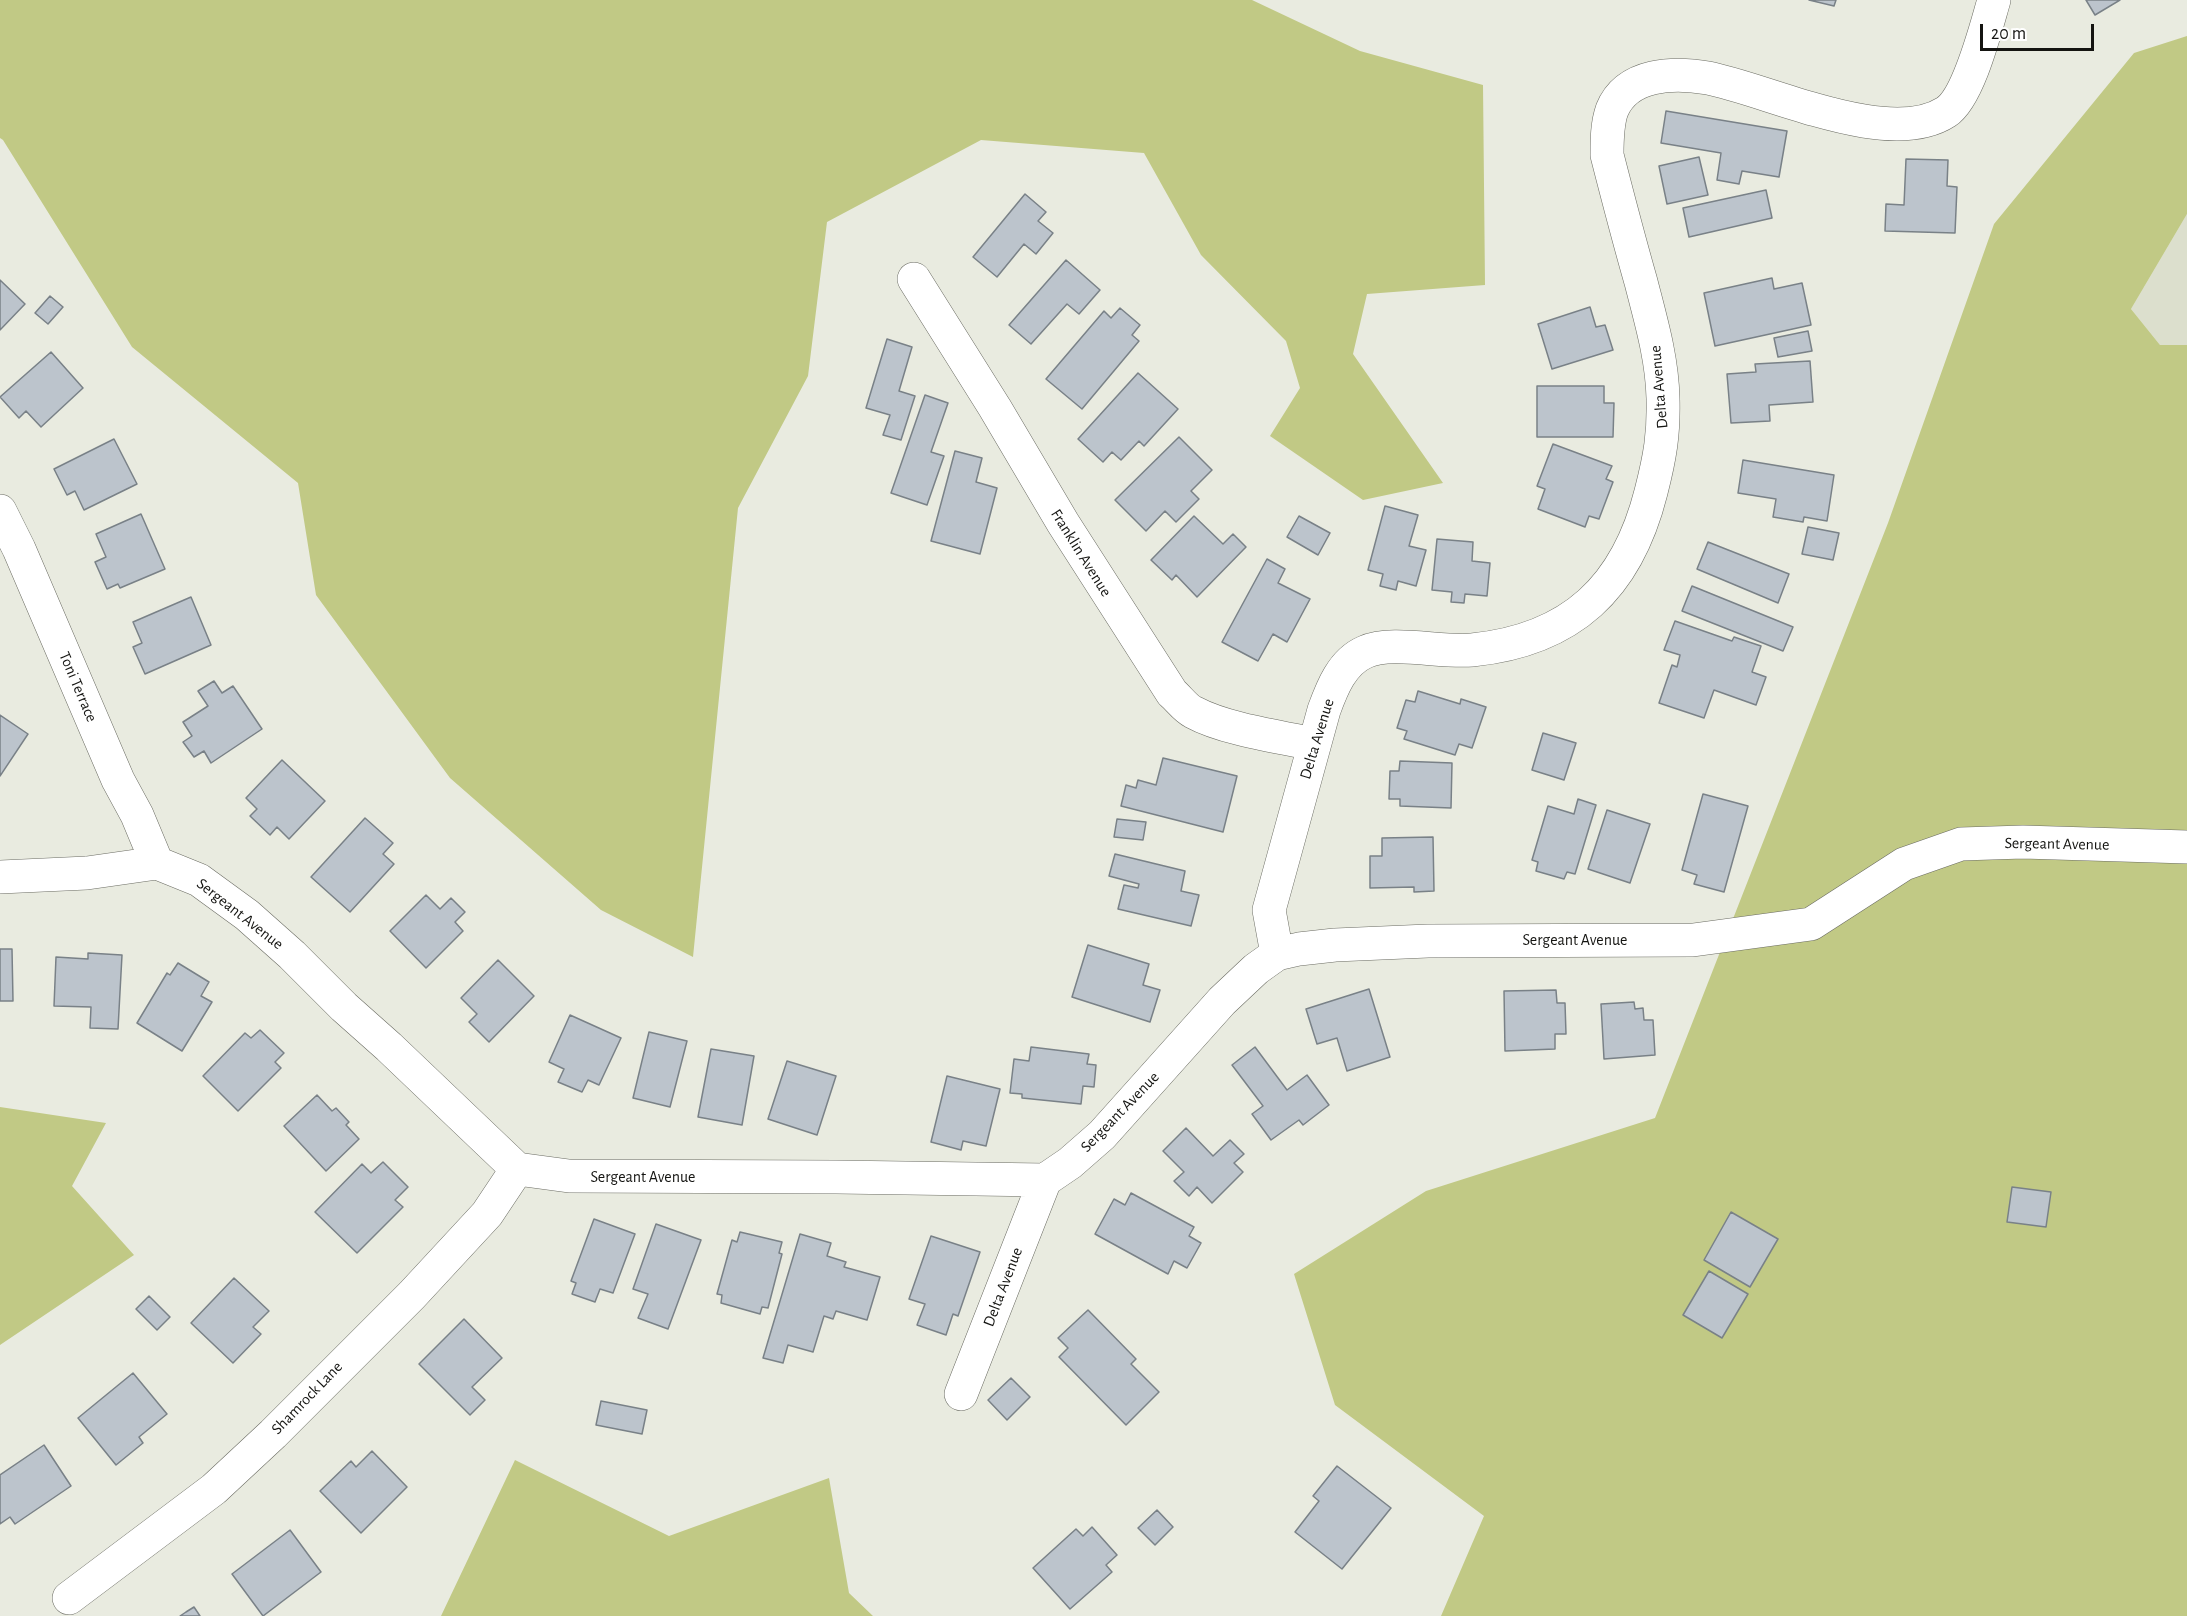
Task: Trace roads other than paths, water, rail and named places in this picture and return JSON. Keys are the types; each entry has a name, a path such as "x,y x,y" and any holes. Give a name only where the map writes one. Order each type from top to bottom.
{"street":[{"name":"Delta Avenue","path":"1277,954 1269,910 1314,744 1334,682 1351,662 1365,652 1390,646 1460,651 1523,642 1547,632 1588,605 1610,583 1638,537 1664,436 1663,396 1660,362 1653,329 1607,155 1612,110 1624,92 1639,82 1667,74 1708,78 1821,111 1855,118 1899,125 1923,122 1948,111 1964,89 1976,62 1994,0"},
{"name":"Franklin Avenue","path":"914,279 995,408 1063,523 1172,693 1192,711 1216,721 1265,735 1314,744"},
{"name":"Toni Terrace","path":"0,511 19,549 118,780 158,862"},
{"name":"Sergeant Avenue","path":"158,862 199,880 247,915 292,954 344,1007 398,1055 517,1169 569,1176 1045,1180 1070,1163 1102,1135 1222,1001 1256,969 1277,954 1335,945 1428,941 1693,940 1811,924 1904,864 1960,844 2023,842 2187,847"},
{"path":"0,877 87,873 158,862"},
{"name":"Shamrock Lane","path":"69,1598 214,1489 273,1434 412,1295 487,1214 517,1169"},
{"name":"Delta Avenue","path":"961,1394 1045,1180"}]}
